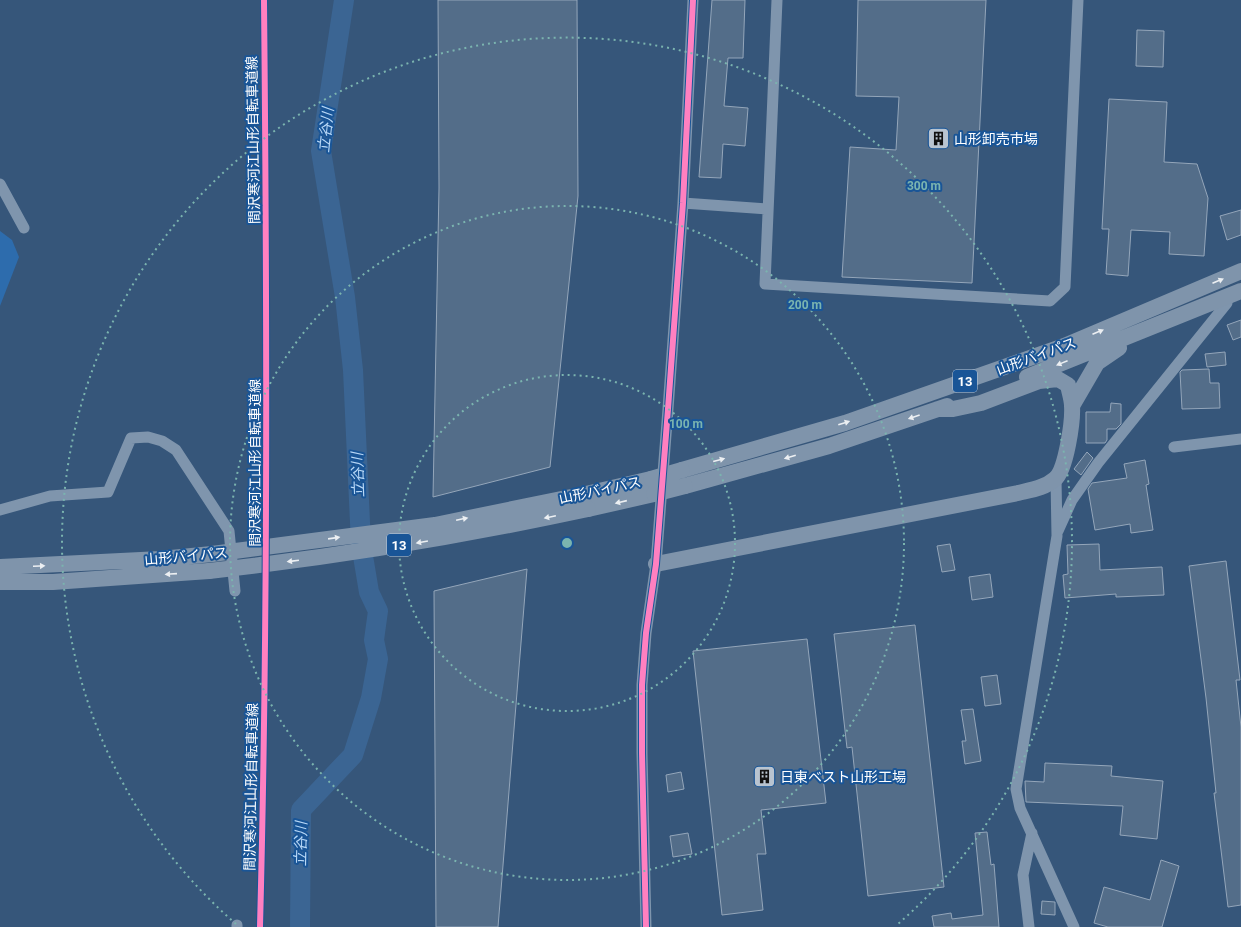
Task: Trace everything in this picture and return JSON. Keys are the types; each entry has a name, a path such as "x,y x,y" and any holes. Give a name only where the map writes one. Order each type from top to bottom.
{"highway":[{"name":"山形バイパス","path":"0,582 53,582 209,571 361,552 494,529 588,509 652,487 682,470 845,423 1064,346 1241,271"},
{"name":"山形バイパス","path":"0,567 160,559 212,554 435,524 586,494 652,487 685,486 829,446 1004,387 1241,291"},
{"path":"1072,406 1096,363 1109,354 1123,345 1234,299"},
{"path":"656,564 1018,493 1042,487 1056,479 1063,464 1072,406 1068,385 1058,379 1039,382 981,403 953,409 938,409"}],"street":[{"path":"646,927 642,685 646,633 656,564 683,203 693,0"},
{"path":"777,0 765,284 1050,302 1065,287 1078,0"},
{"path":"0,184 24,228"},
{"path":"683,203 768,209"},
{"path":"1057,536 1072,500 1098,463 1234,299"},
{"path":"0,510 50,496 108,492 131,438 148,438 162,441 176,450 229,531 235,591"},
{"path":"1174,447 1241,439"},
{"path":"1056,479 1057,536 1016,789 1020,808 1074,927"},
{"path":"1029,927 1023,875 1032,833"}],"shaded area":[{"path":"0,231 12,240 19,257 0,306"}],"building":[{"path":"438,0 577,0 578,196 550,467 433,497 439,188"},
{"path":"712,0 745,0 743,58 728,58 724,106 748,108 745,146 723,144 721,178 699,177"},
{"name":"山形卸売市場","path":"858,0 986,0 972,283 842,277 850,147 896,150 899,97 856,96"},
{"path":"1137,30 1164,31 1163,67 1136,66"},
{"path":"1109,99 1167,102 1164,162 1197,164 1208,198 1204,256 1169,254 1170,232 1131,230 1128,276 1106,274 1109,229 1102,229"},
{"path":"1241,210 1241,235 1227,240 1220,216"},
{"path":"1241,320 1241,337 1233,340 1227,325"},
{"path":"1225,352 1226,365 1207,367 1205,354"},
{"path":"1209,369 1210,383 1219,383 1220,408 1182,409 1180,372 1182,370"},
{"path":"1111,403 1121,404 1121,424 1116,429 1107,429 1107,440 1105,443 1086,443 1086,412 1110,412"},
{"path":"1087,452 1093,458 1081,475 1074,469"},
{"path":"1145,460 1149,484 1146,485 1153,530 1131,533 1130,524 1095,530 1088,489 1092,483 1127,478 1124,464"},
{"path":"950,544 955,570 942,572 937,546"},
{"path":"1099,544 1100,570 1162,567 1164,595 1116,597 1116,594 1065,598 1063,575 1068,574 1067,545"},
{"path":"1226,561 1240,680 1236,680 1241,727 1241,905 1228,907 1214,793 1216,793 1206,698 1189,566"},
{"path":"527,569 498,927 436,927 434,591"},
{"path":"990,574 993,597 972,600 969,577"},
{"path":"915,625 944,887 868,896 852,747 847,748 834,634"},
{"path":"807,639 826,803 761,810 766,854 757,854 763,910 722,915 693,651"},
{"path":"997,675 1001,704 985,706 981,677"},
{"path":"973,709 981,761 965,764 962,741 966,741 961,710"},
{"path":"1045,763 1112,766 1111,776 1163,781 1157,839 1120,835 1123,806 1026,802 1025,781 1044,782"},
{"path":"681,772 684,789 668,792 666,775"},
{"path":"987,832 991,865 994,864 999,927 934,927 932,916 951,913 952,919 983,915 975,833"},
{"path":"688,833 692,854 673,857 670,836"},
{"path":"1161,860 1179,866 1162,927 1108,927 1094,923 1104,887 1150,900"},
{"path":"1042,901 1055,902 1055,915 1041,914"}],"waterway":[{"name":"立谷川","path":"300,927 301,810 353,755 371,698 378,659 374,640 378,611 369,592 361,544 353,370 345,297 321,151 344,0"}],"cycle path":[{"name":"間沢寒河江山形自転車道線","path":"260,927 263,811 266,464 264,0"},
{"path":"646,927 642,685 646,633 656,564 668,409 683,203 693,0"}],"place":[{"name":"山形卸売市場","path":"938,139"},
{"name":"日東ベスト山形工場","path":"765,777"}]}
